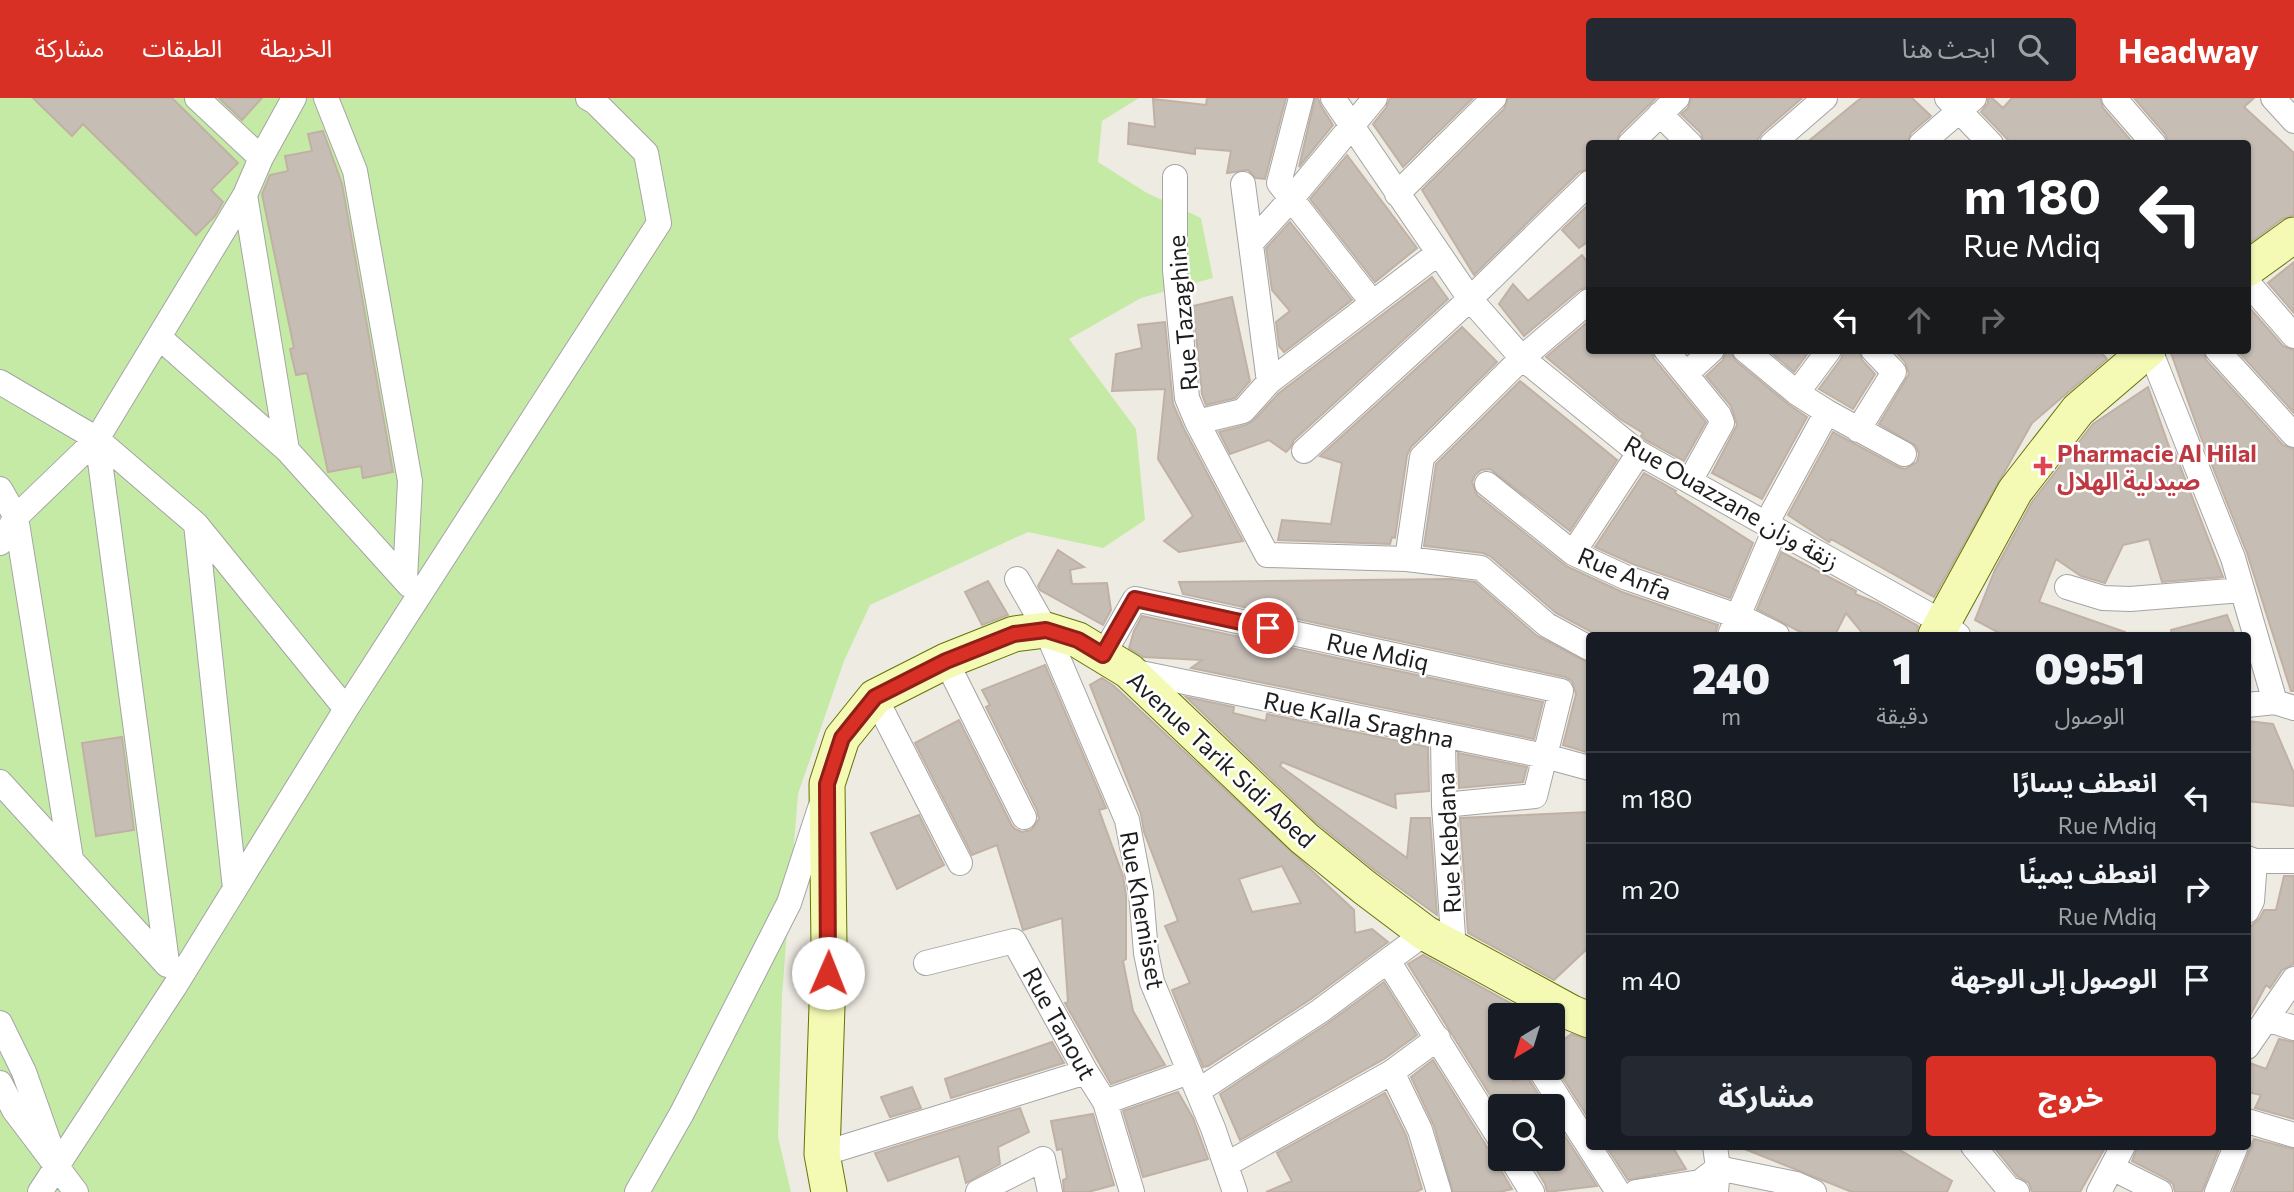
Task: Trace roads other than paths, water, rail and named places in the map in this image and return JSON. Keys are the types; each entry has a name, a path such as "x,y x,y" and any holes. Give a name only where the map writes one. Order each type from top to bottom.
{"street":[{"path":"197,98 261,158"},
{"path":"0,542 8,515 97,439 244,195 294,98"},
{"path":"326,98 355,171 411,481 412,587"},
{"path":"40,1192 175,986 346,709 412,587 659,223 646,153 588,98"},
{"path":"1301,98 1279,183 1372,302"},
{"name":"Rue Ouazzane زنقة وزان","path":"1333,98 1469,299 1522,358 1639,453 1945,631"},
{"path":"1251,243 1375,98"},
{"path":"1398,194 1494,98"},
{"path":"1777,140 1825,98"},
{"path":"2114,98 2151,140"},
{"path":"2273,98 2294,121"},
{"path":"1925,140 1960,102 1988,140"},
{"path":"1634,140 1669,106 1688,140"},
{"name":"Rue Tazaghine","path":"1175,177 1175,270 1187,398 1196,422 1267,555 1407,559"},
{"path":"1243,184 1269,382"},
{"path":"1304,451 1469,299 1586,186"},
{"path":"244,195 287,450"},
{"path":"2251,264 2294,235"},
{"path":"1196,422 1243,411 1269,382 1437,254"},
{"path":"2251,268 2294,336"},
{"path":"1586,304 1522,358 1422,457 1407,559 1481,568 1547,625 1586,646"},
{"path":"160,338 287,450 412,587"},
{"path":"1669,354 1719,415 1722,423 1690,481"},
{"path":"1686,374 1708,354"},
{"path":"1750,354 1797,393 1826,412 1904,454"},
{"path":"1797,393 1826,354"},
{"path":"1858,430 1894,372 1876,354"},
{"path":"1945,631 2015,491 2078,410 2144,354"},
{"path":"2151,354 2233,558 2242,590 2285,705 2251,705"},
{"path":"2221,354 2294,435"},
{"path":"0,382 97,439 196,524 346,709"},
{"path":"1734,626 1770,527 1826,412"},
{"path":"97,439 167,962 175,986"},
{"path":"1573,553 1639,453"},
{"name":"Rue Anfa","path":"1487,484 1573,553 1734,626 1763,632"},
{"path":"0,489 8,515 71,859"},
{"path":"196,524 235,889"},
{"name":"Rue Khemisset","path":"1017,579 1046,630 1127,820 1141,893 1146,953 1152,982 1227,1164 1235,1192"},
{"path":"2067,587 2103,598 2130,599 2242,590"},
{"name":"Rue Mdiq","path":"1116,663 1135,599 1561,691 1545,756"},
{"name":"Avenue Tarik Sidi Abed","path":"829,1192 822,1154 829,947 827,784 842,738 875,697 946,661 1014,634 1046,630 1078,640 1116,663 1304,838 1364,887 1439,941 1571,1019"},
{"path":"946,661 1024,817"},
{"name":"Rue Kalla Sraghna","path":"1116,663 1586,767"},
{"path":"875,697 960,863"},
{"name":"Rue Kebdana","path":"1439,941 1444,805 1443,736"},
{"path":"1444,805 1535,796 1545,756"},
{"path":"0,782 167,962"},
{"path":"637,1192 688,1100 789,903 827,784"},
{"path":"2251,903 2251,860 2294,861"},
{"name":"Rue Tanout","path":"926,963 1014,941 1105,1102 1132,1192"},
{"path":"1105,1102 1194,1082 1320,1011 1388,961 1439,941"},
{"path":"1388,961 1488,1119"},
{"path":"2251,1042 2294,979"},
{"path":"2267,1019 2294,1028"},
{"path":"0,1023 24,1072 57,1165"},
{"path":"1227,1164 1392,1072 1438,1038"},
{"path":"822,1154 1086,1072"},
{"path":"1392,1072 1420,1130 1436,1191"},
{"path":"1547,1080 1586,1142"},
{"path":"0,1083 14,1110 76,1192"},
{"path":"2251,1122 2294,1135"},
{"path":"1591,1150 1618,1192"},
{"path":"1976,1150 2008,1188 2017,1192"},
{"path":"2217,1192 2234,1150"},
{"path":"2099,1192 2117,1157 2160,1192"},
{"path":"978,1192 1043,1159 1050,1192"},
{"path":"1636,1192 1700,1182 1716,1169 1796,1184 1814,1192"},
{"path":"1519,1171 1532,1192"}],"place":[{"name":"Pharmacie Al Hilal صيدلية الهلال","path":"2043,466"}]}
